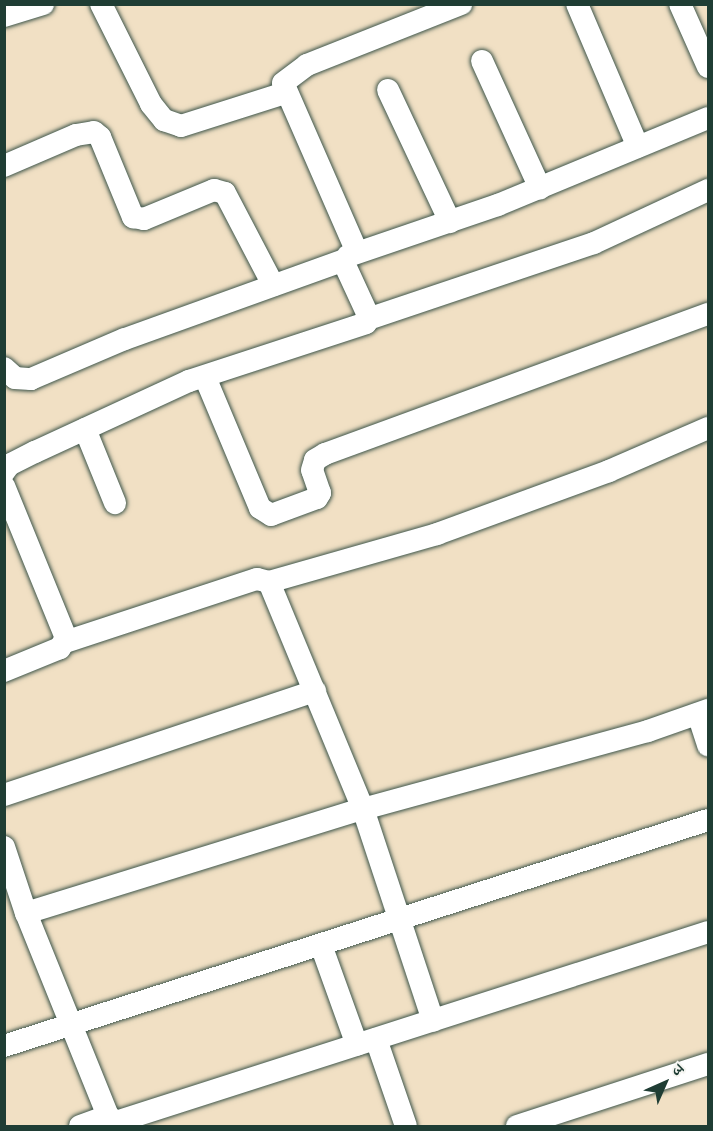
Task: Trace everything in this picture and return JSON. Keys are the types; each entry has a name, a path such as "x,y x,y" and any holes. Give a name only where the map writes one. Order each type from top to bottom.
{"street":[{"path":"4,16 43,4"},
{"path":"101,4 151,104 164,120 181,126 285,93"},
{"path":"368,319 351,256 283,83 288,76 307,65 461,4"},
{"path":"577,4 638,147"},
{"path":"680,4 708,67"},
{"path":"482,61 540,188"},
{"path":"388,90 450,222"},
{"path":"4,369 15,378 31,378 273,285 540,188 708,118"},
{"path":"4,166 76,135 94,132 100,137 133,217 144,219 214,190 225,193 273,285"},
{"path":"4,472 9,465 85,429 205,377 594,243 708,190"},
{"path":"205,377 260,508 271,515 317,498 320,493 312,470 315,460 325,454 708,314"},
{"path":"4,671 54,651 65,642 257,579 269,582 437,534 609,471 708,428"},
{"path":"85,429 116,503"},
{"path":"4,486 14,533 65,633 65,642"},
{"path":"269,582 363,809 433,1021"},
{"path":"4,795 315,691"},
{"path":"26,913 363,809 648,731 703,712 708,745"},
{"path":"4,1046 708,820"},
{"path":"4,847 26,913 114,1122"},
{"path":"80,1126 114,1122 708,932"},
{"path":"321,945 406,1126"},
{"path":"517,1126 708,1064"}]}
